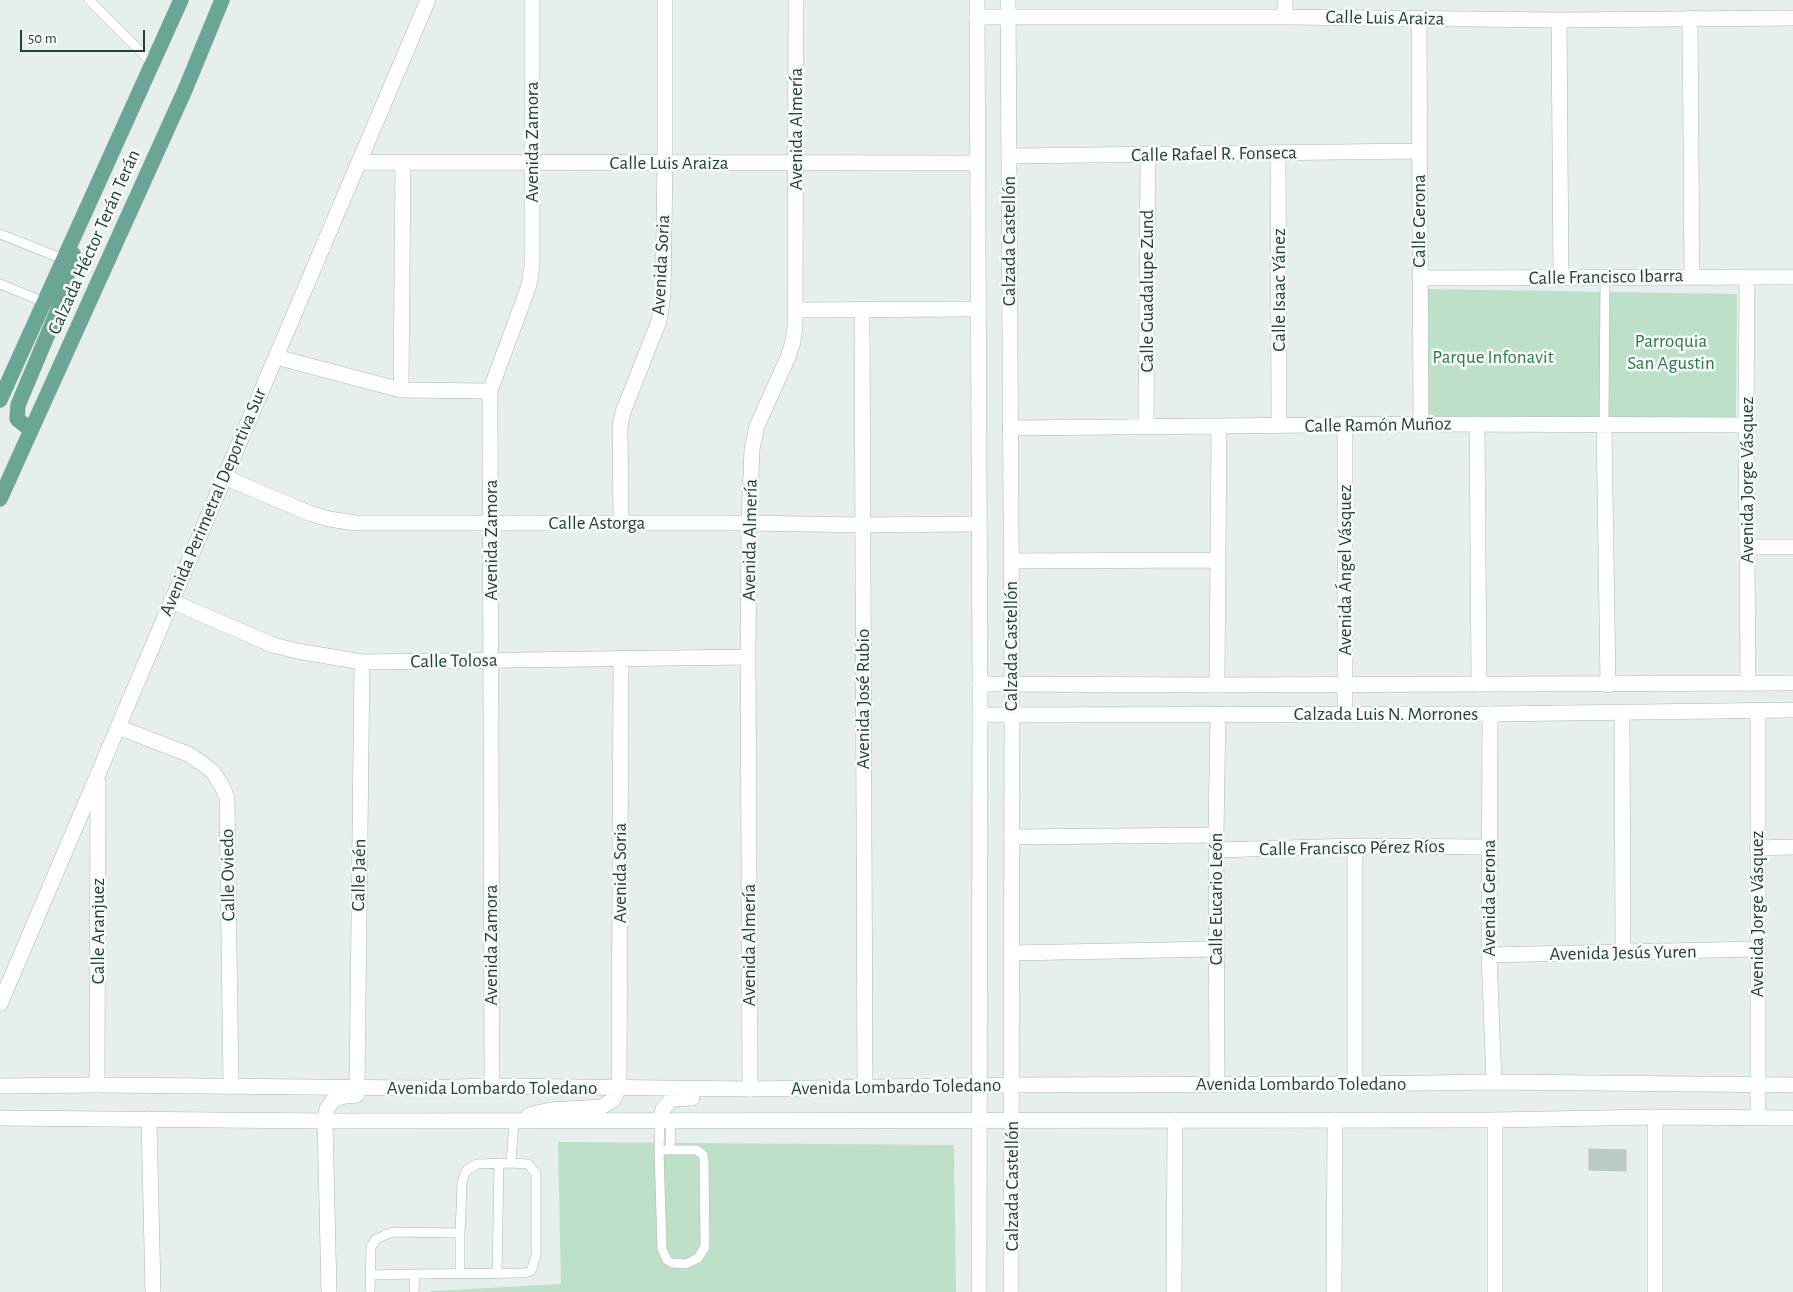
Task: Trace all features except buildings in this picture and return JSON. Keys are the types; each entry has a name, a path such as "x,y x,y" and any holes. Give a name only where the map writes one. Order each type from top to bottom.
{"main road":[{"name":"Calzada Héctor Terán Terán","path":"0,400 181,0"},
{"path":"172,118 174,89 212,0"},
{"name":"Calzada Héctor Terán Terán","path":"0,499 172,118 222,0"},
{"path":"31,430 17,419 18,405 58,310 82,216"}],"street":[{"name":"Avenida Perimetral Deportiva Sur","path":"0,1004 98,776 170,601 428,0"},
{"name":"Avenida Zamora","path":"492,1086 490,391 529,285 532,266 532,0"},
{"name":"Avenida Soria","path":"622,523 620,426 623,412 654,333 662,302 665,163 665,0"},
{"name":"Avenida Almería","path":"750,1089 748,657 749,523 752,448 757,426 793,342 796,310 796,0"},
{"name":"Calzada Castellón","path":"977,0 980,684 979,1292"},
{"name":"Calzada Castellón","path":"1008,0 1012,684 1011,1292"},
{"path":"1285,0 1285,17"},
{"name":"Calle Luis Araiza","path":"976,17 1285,17 1559,20 1793,18"},
{"name":"Calle Gerona","path":"1419,18 1421,424"},
{"path":"1690,18 1692,277"},
{"path":"1559,20 1562,278"},
{"name":"Calle Rafael R. Fonseca","path":"1010,156 1419,151"},
{"name":"Calle Isaac Yánez","path":"1278,153 1279,426"},
{"name":"Calle Guadalupe Zund","path":"1146,427 1148,155"},
{"name":"Calle Luis Araiza","path":"360,162 977,163"},
{"path":"401,390 403,162"},
{"name":"Avenida Jorge Vásquez","path":"1747,277 1748,683"},
{"name":"Calle Francisco Ibarra","path":"1420,278 1793,277"},
{"name":"Avenida José Rubio","path":"862,309 865,1088"},
{"path":"796,310 977,309"},
{"path":"276,357 401,390 490,391"},
{"name":"Calle Ramón Muñoz","path":"1010,428 1421,424 1746,425"},
{"path":"1477,424 1479,684"},
{"path":"1604,424 1608,684"},
{"name":"Avenida Ángel Vásquez","path":"1345,425 1345,714"},
{"path":"1217,686 1219,426"},
{"name":"Calle Astorga","path":"224,477 309,513 329,519 356,523 978,524"},
{"path":"1747,548 1793,548"},
{"path":"1011,561 1217,560"},
{"name":"Calle Tolosa","path":"170,601 273,645 362,662 748,657"},
{"name":"Avenida Soria","path":"619,1088 621,658"},
{"name":"Calle Jaén","path":"356,1088 362,662"},
{"name":"Calzada Luis N. Morrones","path":"980,684 1217,686 1793,683"},
{"name":"Avenida Jorge Vásquez","path":"1758,710 1758,1118"},
{"name":"Calzada Luis N. Morrones","path":"980,715 1490,714 1793,710"},
{"path":"1622,713 1623,953"},
{"name":"Calle Eucario León","path":"1217,1084 1216,842 1218,714"},
{"name":"Avenida Gerona","path":"1490,714 1489,955 1494,1082"},
{"name":"Calle Oviedo","path":"118,727 188,754 213,772 227,798 231,1087"},
{"name":"Calle Aranjuez","path":"97,1085 98,776"},
{"name":"Calle Francisco Pérez Ríos","path":"1012,836 1355,846 1488,847"},
{"path":"1355,846 1355,1084"},
{"path":"1757,848 1793,847"},
{"path":"1012,953 1216,949"},
{"name":"Avenida Jesús Yuren","path":"1489,955 1757,949"},
{"name":"Avenida Lombardo Toledano","path":"0,1086 97,1085 356,1088 492,1086 750,1089 1012,1085 1494,1082 1793,1085"},
{"path":"329,1292 325,1121 329,1104 338,1098 346,1096 396,1094 417,1088"},
{"path":"514,1121 539,1112 601,1107 613,1100 619,1088"},
{"path":"665,1121 663,1109 672,1099 726,1096 750,1089"},
{"path":"1655,1117 1655,1292"},
{"name":"Avenida Lombardo Toledano","path":"0,1118 325,1121 665,1121 1793,1118"},
{"path":"149,1119 153,1292"},
{"path":"1174,1292 1175,1120"},
{"path":"1334,1292 1335,1120"},
{"path":"1495,1120 1495,1292"}],"lane":[{"path":"89,0 153,64"},
{"path":"0,234 63,259"},
{"path":"1604,424 1605,277"},
{"path":"0,284 44,302"},
{"path":"511,1163 514,1121"},
{"path":"665,1121 670,1149"},
{"path":"659,1150 697,1150 703,1155 705,1162 706,1247 698,1258 686,1264 672,1263 664,1255 662,1249 659,1150 665,1121"},
{"path":"370,1275 497,1274 528,1273 533,1267 536,1256 536,1173 528,1164 477,1164 465,1173 462,1183 460,1274"},
{"path":"497,1274 499,1164"},
{"path":"370,1292 372,1242 392,1232 460,1233"},
{"path":"414,1274 414,1292"}],"green space":[{"name":"Parque Infonavit","path":"1425,289 1737,294 1736,420 1428,423"},
{"path":"558,1142 954,1145 956,1292 431,1292 561,1284"}],"park label":[{"name":"Parroquia San Agustin","path":"1671,352"}]}
